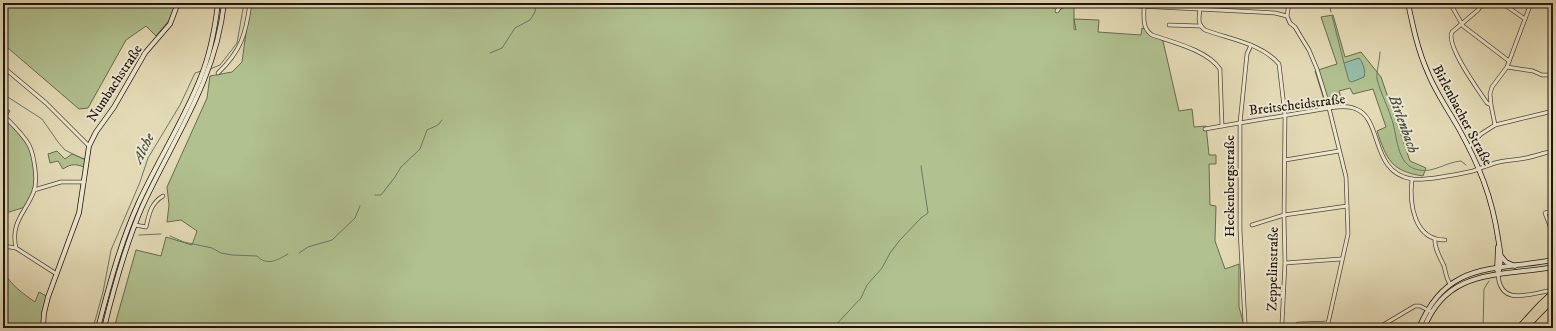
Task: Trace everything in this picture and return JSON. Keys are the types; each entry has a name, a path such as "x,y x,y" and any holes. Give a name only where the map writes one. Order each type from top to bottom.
{"highway":[{"path":"1519,328 1553,291"},
{"path":"1524,328 1553,299"}],"main road":[{"name":"Numbachstraße","path":"43,328 44,313 55,273 77,220 82,202 89,146 96,132 125,90 145,53 170,24 178,3"},
{"path":"98,328 122,246 138,205 206,70 216,26 218,3"},
{"path":"104,328 123,258 135,225 155,180 194,106 220,27 224,3"},
{"name":"Birlenbacher Straße","path":"1408,3 1419,51 1428,73 1480,168 1491,198 1501,256 1498,274"},
{"name":"Birlenbacher Straße","path":"1498,238 1499,268"},
{"path":"1501,256 1506,262 1516,266"},
{"path":"1419,328 1428,309 1438,295 1450,284 1468,275 1499,268 1553,260"},
{"path":"1424,328 1432,312 1442,298 1459,284 1498,274 1553,267"}],"street":[{"path":"218,73 235,56 244,38 250,3"},
{"path":"1058,11 1059,8 1063,6 1074,3 1275,13 1287,16"},
{"path":"1289,3 1287,16 1290,23 1309,50 1317,69 1329,108 1346,177 1348,234 1326,328"},
{"path":"1450,3 1462,24 1509,61"},
{"path":"1483,3 1478,10 1450,35 1463,67 1487,103 1491,105"},
{"path":"1502,3 1525,18"},
{"path":"1495,125 1490,94 1492,87 1507,67 1531,3"},
{"path":"1144,7 1144,25 1148,32 1152,35 1186,47 1203,55 1214,62 1220,69 1222,126"},
{"path":"1200,9 1198,20 1200,26"},
{"name":"Zeppelinstraße","path":"1169,25 1200,26 1204,30 1251,45 1268,55 1279,64 1285,115 1285,263 1282,323"},
{"name":"Heckenbergstraße","path":"1246,328 1240,230 1240,123 1247,54 1251,45"},
{"path":"3,67 46,103 89,146"},
{"path":"1507,67 1553,75"},
{"name":"Breitscheidstraße","path":"1205,129 1329,108 1351,107 1358,109 1364,114 1369,122 1386,163 1397,172 1412,179"},
{"path":"1469,147 1481,134 1495,125 1553,111"},
{"path":"3,115 21,134 29,146 35,172 34,190 14,230 16,248"},
{"path":"1285,160 1340,151"},
{"path":"1445,240 1435,239 1422,231 1415,219 1411,186 1412,179 1425,179 1553,151"},
{"path":"34,190 58,183 84,182"},
{"path":"135,225 146,227 155,200 163,196"},
{"path":"1284,215 1347,206"},
{"path":"1550,226 1545,213 1553,211"},
{"name":"Zeppelinstraße","path":"1252,225 1284,215"},
{"path":"1435,239 1446,278 1450,284"},
{"path":"3,246 16,248 55,273"},
{"path":"1285,263 1342,259"},
{"path":"1498,274 1500,285 1503,290 1510,295 1521,296 1553,291"},
{"path":"1378,328 1415,306 1428,309 1432,312"},
{"path":"1298,324 1328,323"}],"shaded area":[{"path":"3,3 178,3 171,18 156,36 146,26 126,40 88,108 79,109 8,48 3,59"},
{"path":"250,3 1071,3 1053,8 1074,6 1074,19 1099,20 1098,32 1141,35 1142,28 1148,30 1163,41 1179,111 1192,109 1194,127 1206,126 1209,155 1216,155 1216,164 1209,164 1210,205 1216,206 1215,241 1225,269 1239,264 1239,307 1245,328 114,328 136,250 161,256 166,237 192,245 197,231 181,220 167,222 169,205 167,187 207,98 210,76 232,72 242,62"},
{"path":"1333,15 1345,57 1361,52 1381,77 1410,161 1426,168 1423,176 1404,171 1397,167 1388,157 1377,131 1386,127 1373,89 1353,94 1350,88 1339,91 1343,104 1326,106 1315,71 1337,64 1321,17"},
{"path":"1359,58 1364,67 1364,77 1352,82 1349,81 1344,63"},
{"path":"3,106 10,111 7,116 4,115 21,134 29,146 35,172 34,190 25,207 3,214"},
{"path":"57,151 65,159 72,154 87,160 86,168 74,165 63,169 58,161 50,163 48,154"},
{"path":"3,271 13,285 35,302 39,292 48,297 43,328 3,328"}],"waterway":[{"name":"Alche","path":"210,69 220,65 237,43 244,3"},
{"path":"490,53 502,48 515,28 530,20 535,12 536,3"},
{"path":"1329,3 1331,12"},
{"path":"1332,16 1344,63"},
{"name":"Birlenbach","path":"1380,52 1377,79 1393,124 1401,156 1405,162 1411,167 1424,171 1461,161 1466,165"},
{"name":"Alche","path":"93,328 103,292 111,250 140,182 148,158 180,105 195,73 201,71"},
{"path":"3,94 42,119 65,150 83,159"},
{"path":"375,195 381,195 401,167 420,149 427,130 438,125 442,120"},
{"path":"833,328 861,298 867,285 882,268 890,253 900,240 921,218 928,213 921,166"},
{"path":"299,253 308,247 332,240 355,218 360,206"},
{"path":"139,235 161,234"},
{"path":"170,236 184,242 212,248 221,253 257,256 268,262 280,259 288,254"},
{"name":"Birlenbach","path":"1483,328 1484,289 1489,281"}]}
